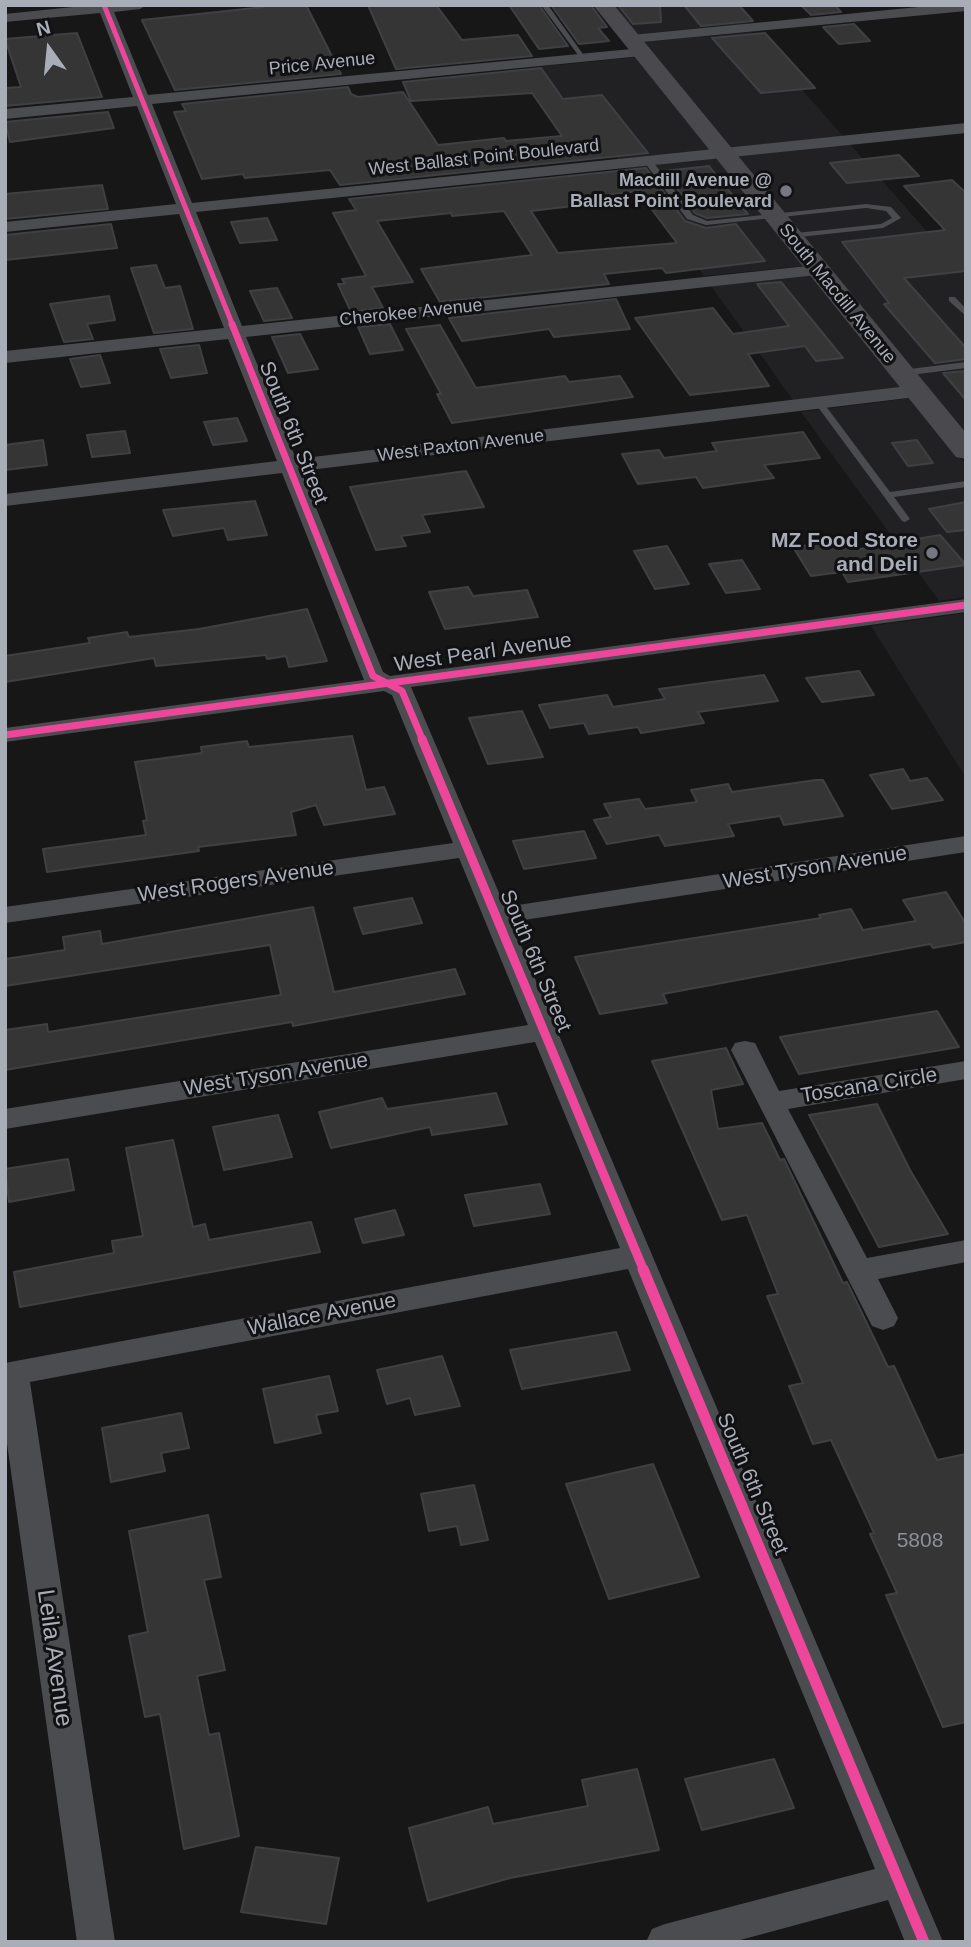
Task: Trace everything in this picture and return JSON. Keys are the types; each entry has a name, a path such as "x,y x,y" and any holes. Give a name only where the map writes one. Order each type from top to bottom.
{"street":[{"path":"5,18 139,5"},
{"name":"South Macdill Avenue","path":"603,5 966,451"},
{"name":"South 6th Street","path":"105,7 373,676 402,691 924,1942"},
{"path":"637,46 966,7"},
{"name":"Price Avenue","path":"5,114 583,58 637,46"},
{"name":"West Ballast Point Boulevard","path":"5,228 722,153 962,132"},
{"name":"Cherokee Avenue","path":"5,357 817,270"},
{"name":"West Paxton Avenue","path":"5,500 819,403 909,382"},
{"name":"West Pearl Avenue","path":"5,735 966,605"},
{"name":"West Tyson Avenue","path":"497,916 966,844"},
{"name":"West Rogers Avenue","path":"5,915 466,849"},
{"name":"West Tyson Avenue","path":"5,1119 546,1031"},
{"name":"Toscana Circle","path":"745,1050 883,1318"},
{"name":"Toscana Circle","path":"771,1102 966,1070"},
{"path":"859,1271 966,1251"},
{"name":"Wallace Avenue","path":"9,1374 638,1256"},
{"name":"Leila Avenue","path":"9,1374 96,1942"},
{"path":"666,1942 898,1880"}],"lane":[{"path":"544,5 583,58"},
{"path":"648,161 690,217 706,223 866,206 888,209 897,218 883,226 790,236"},
{"path":"952,299 966,314"},
{"path":"909,382 966,365"},
{"path":"819,403 905,519"},
{"path":"887,495 966,484"}],"shaded area":[{"path":"612,5 739,5 747,25 637,35"},
{"path":"751,32 843,136 727,148 643,42"},
{"path":"638,57 710,150 618,159 537,67"},
{"path":"850,144 966,276 966,437 734,156"},
{"path":"717,158 803,266 704,276 625,168"},
{"path":"811,275 902,387 793,400 711,286"},
{"path":"911,398 966,465 966,597 939,601 801,412"},
{"path":"966,613 966,778 871,626"}],"building":[{"path":"263,5 306,5 341,74 175,90 142,20 264,7"},
{"path":"368,5 436,5 462,40 518,35 532,56 396,69"},
{"path":"509,5 539,5 568,46 539,49"},
{"path":"551,5 591,5 607,27 598,28 609,41 579,44"},
{"path":"618,5 660,5 661,22 633,24"},
{"path":"684,5 739,5 753,21 701,26"},
{"path":"801,5 835,5 841,12 811,15"},
{"path":"854,24 870,41 839,44 823,27"},
{"path":"77,33 102,97 5,106 5,88 21,87 5,39"},
{"path":"765,33 815,88 761,93 712,38"},
{"path":"541,68 563,99 602,95 648,153 340,185 330,170 245,178 243,174 202,179 174,112 186,111 182,104 348,87 351,94 358,97 403,92 438,145 504,138 506,141 562,136 532,93 411,101 403,82"},
{"path":"108,112 114,128 10,142 5,122"},
{"path":"899,155 919,176 847,183 830,163"},
{"path":"709,166 748,214 707,218 695,213 664,171"},
{"path":"646,168 685,221 706,228 736,224 765,261 666,273 662,268 604,274 609,284 440,302 421,269 532,255 504,211 452,216 451,213 377,221 413,282 372,287 383,308 351,312 338,284 345,284 342,279 366,276 333,213 356,210 349,199","holes":["638,191 677,243 558,253 531,211 590,204 586,198"]},
{"path":"952,180 966,193 966,271 904,278 966,348 966,359 935,363 884,304 889,303 842,242 945,230 904,186"},
{"path":"102,185 108,209 5,219 5,194"},
{"path":"267,218 277,240 240,243 231,222"},
{"path":"111,224 117,248 5,260 5,235"},
{"path":"156,265 165,288 180,286 193,329 154,333 131,268"},
{"path":"781,282 843,358 816,361 805,346 748,354 769,386 690,395 635,318 713,308 733,334 789,326 757,284"},
{"path":"277,288 292,318 264,321 250,291"},
{"path":"109,296 115,320 87,324 93,339 64,342 50,304"},
{"path":"616,299 630,329 554,337 549,329 462,341 449,318"},
{"path":"390,324 403,350 370,354 358,327"},
{"path":"440,325 476,388 565,376 569,382 620,376 633,397 452,423 437,394 441,394 406,329"},
{"path":"300,334 318,369 288,373 272,337"},
{"path":"199,345 207,373 171,378 160,349"},
{"path":"100,355 110,383 81,387 70,359"},
{"path":"966,371 966,400 943,373"},
{"path":"237,418 247,441 213,445 204,422"},
{"path":"125,431 130,453 92,457 87,435"},
{"path":"803,432 820,458 764,465 774,478 703,488 696,477 638,484 622,454 659,450 664,458 717,451 712,443"},
{"path":"43,440 47,465 5,470 5,445"},
{"path":"917,440 933,463 908,466 892,443"},
{"path":"466,471 484,507 422,515 430,532 401,536 406,546 376,550 350,487"},
{"path":"255,501 267,535 228,540 224,528 173,536 163,510"},
{"path":"966,502 966,530 947,532 929,509"},
{"path":"940,535 966,565 848,582 842,572 811,576 793,547 854,540 860,549"},
{"path":"667,546 689,584 655,589 634,551"},
{"path":"742,560 760,589 726,593 709,564"},
{"path":"468,587 473,596 527,590 538,617 445,629 429,592"},
{"path":"307,609 327,661 289,667 286,656 267,659 266,655 156,666 154,658 5,682 5,656 90,643 88,638 127,632 129,637 199,629"},
{"path":"859,671 874,695 822,702 806,678"},
{"path":"764,675 778,701 698,712 704,723 641,733 638,727 589,734 584,723 550,728 539,705 607,695 613,707 665,699 659,689"},
{"path":"522,711 543,757 488,764 469,718"},
{"path":"352,736 366,790 384,787 395,814 324,825 316,805 291,812 296,835 198,847 199,851 47,872 43,849 146,835 143,821 147,820 135,762 202,753 201,747 247,741 249,747"},
{"path":"903,769 910,781 927,778 943,800 892,809 870,775"},
{"path":"823,780 843,816 784,825 780,816 728,824 734,836 665,846 659,835 607,844 594,820 611,817 604,804 639,799 645,809 697,802 691,790 728,784 732,792"},
{"path":"584,831 596,858 524,869 513,841"},
{"path":"946,892 966,924 966,942 933,948 930,944 663,994 667,1003 600,1014 575,957 821,918 819,915 851,909 863,930 916,921 903,900"},
{"path":"412,898 422,923 363,934 354,908"},
{"path":"313,907 334,992 455,969 465,994 293,1026 292,1022 5,1070 5,1030 47,1024 48,1032 281,995 270,945 5,986 5,959 65,950 63,937 100,931 102,944"},
{"path":"937,1011 959,1047 799,1074 780,1037"},
{"path":"726,1048 743,1084 711,1090 718,1129 762,1123 780,1160 784,1159 843,1283 847,1282 888,1367 894,1366 937,1460 966,1454 966,1722 943,1727 886,1595 897,1593 870,1534 874,1533 831,1440 813,1444 789,1386 803,1383 767,1296 778,1294 747,1215 722,1220 652,1061"},
{"path":"496,1093 507,1124 432,1135 430,1127 331,1148 319,1112 382,1098 387,1109"},
{"path":"877,1104 910,1170 948,1234 879,1247 809,1115"},
{"path":"278,1115 292,1157 224,1170 213,1127"},
{"path":"173,1140 193,1227 205,1224 209,1240 311,1222 320,1252 20,1307 14,1272 114,1253 112,1241 143,1236 126,1148"},
{"path":"68,1159 74,1190 9,1202 5,1169"},
{"path":"540,1184 550,1214 474,1226 465,1195"},
{"path":"395,1210 404,1235 363,1243 355,1219"},
{"path":"616,1332 630,1370 522,1389 510,1350"},
{"path":"442,1356 460,1406 415,1415 410,1398 387,1404 377,1370"},
{"path":"329,1376 338,1411 316,1415 321,1433 275,1443 263,1389"},
{"path":"181,1413 189,1448 161,1453 165,1471 111,1482 102,1428"},
{"path":"653,1464 699,1577 609,1599 566,1484"},
{"path":"474,1485 488,1540 461,1545 457,1526 429,1531 421,1494"},
{"path":"208,1515 221,1577 204,1580 225,1670 197,1676 209,1735 219,1733 239,1836 184,1849 160,1714 145,1717 129,1636 148,1632 129,1531"},
{"path":"774,1759 794,1808 702,1830 685,1779"},
{"path":"637,1769 659,1850 510,1878 428,1901 409,1828 488,1807 493,1824 588,1806 582,1780"},
{"path":"256,1847 339,1858 326,1924 241,1912"}],"cycle path":[{"path":"104,5 373,676 402,691 924,1942"},
{"path":"5,735 966,605"}],"place":[{"name":"Macdill Avenue @ Ballast Point Boulevard","path":"786,191"},
{"name":"MZ Food Store and Deli","path":"932,553"}]}
